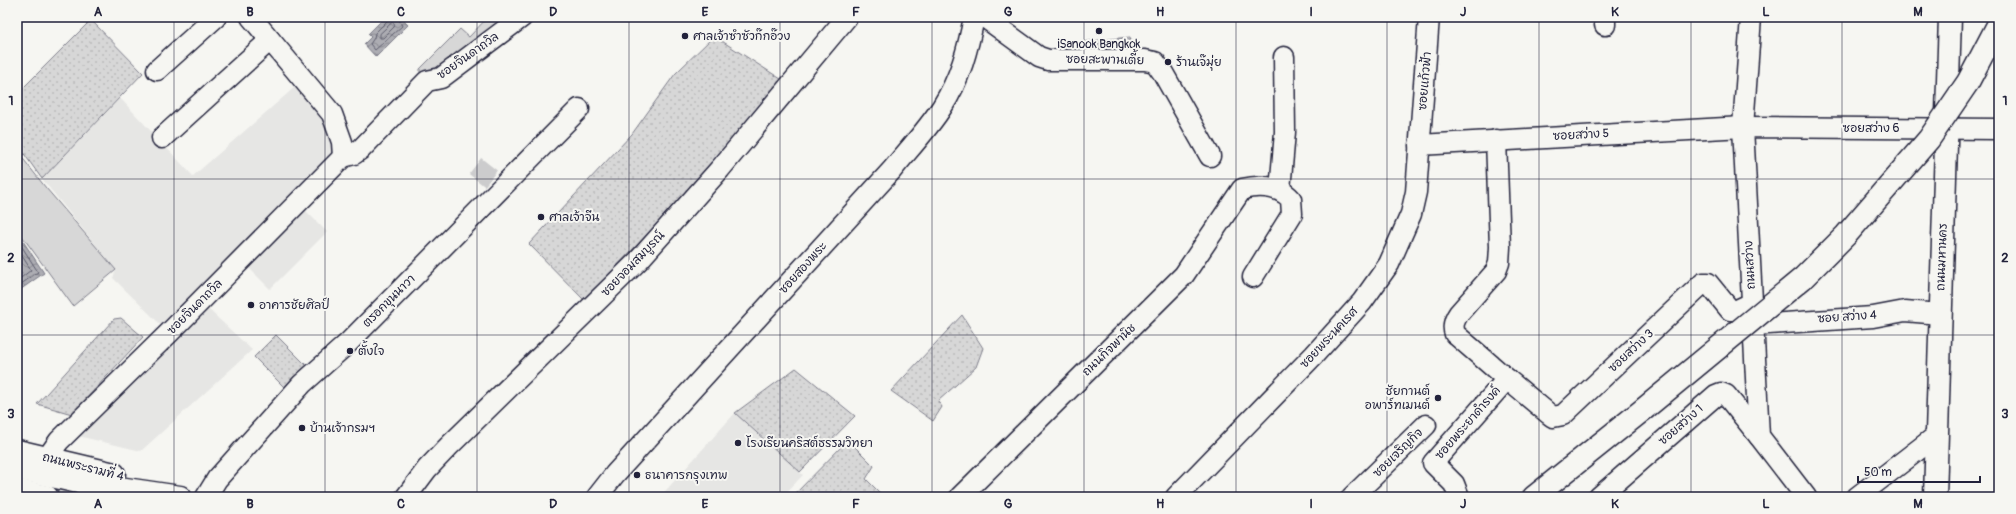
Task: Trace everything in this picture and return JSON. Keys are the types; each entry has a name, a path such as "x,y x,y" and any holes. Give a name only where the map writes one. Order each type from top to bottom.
{"main road":[{"name":"ถนนมหานคร","path":"1935,497 1950,17"},
{"path":"1534,497 1644,409 1803,278 1846,235 1929,139 1968,82 1999,23"},
{"name":"ถนนพระรามที่ 4","path":"17,451 127,477 175,496"},
{"name":"ถนนพระรามที่ 4","path":"17,468 78,482 175,496"},
{"path":"17,490 47,497"}],"street":[{"path":"157,70 216,17"},
{"path":"251,17 332,114 342,142 343,156"},
{"name":"ซอยจินดาถวิล","path":"47,458 59,441 226,276 343,156 354,154 361,149 427,81 441,78 522,17"},
{"name":"ซอยจอมสมบูรณ์","path":"406,497 427,469 449,446 638,261 720,169 847,17"},
{"name":"ซอยสองพระ","path":"597,497 615,474 920,137 942,107 954,86 962,66 974,17"},
{"name":"ซอยสะพานเตี้ย","path":"984,17 1039,57 1048,60 1145,60 1155,62 1163,73 1210,156"},
{"name":"ซอยแก้วฟ้า","path":"1419,145 1429,17"},
{"name":"ถนนสว่าง","path":"1751,17 1743,127 1760,436"},
{"path":"162,138 270,40"},
{"path":"1253,277 1292,214 1292,199 1280,190 1285,132 1284,57"},
{"name":"ตรอกขุนนาวา","path":"206,497 216,479 302,384 348,342 579,109"},
{"name":"ซอยสว่าง 5","path":"1419,145 1743,127"},
{"name":"ซอยสว่าง 6","path":"1743,127 1999,129"},
{"name":"ซอยพระยาดำรงค์","path":"1459,497 1454,484 1433,463 1507,379 1455,334 1453,329 1455,319 1459,313 1496,271 1499,263 1500,247 1496,140"},
{"name":"ซอยพระนคเรศ","path":"1176,497 1314,355 1362,302 1390,264 1411,214 1416,192 1419,145"},
{"name":"ถนนกิจพานิช","path":"960,497 1180,280 1242,189 1266,187 1280,190"},
{"name":"ซอยสว่าง 3","path":"1507,379 1553,417 1563,415 1704,283 1708,283 1730,310 1737,310 1752,303"},
{"name":"ซอย สว่าง 4","path":"1754,325 1873,317 1906,311 1940,314"},
{"name":"ซอยสว่าง 1","path":"1599,497 1721,393 1726,395 1760,436"},
{"name":"ซอยเจริญกิจ","path":"1352,497 1426,425"},
{"path":"1760,436 1806,497"},
{"path":"1857,497 1936,436"}],"shaded area":[{"path":"488,17 510,17 436,74 420,78 420,69 460,29 469,37"},
{"path":"91,20 143,73 42,179 17,144 17,94"},
{"path":"714,36 784,81 681,199 584,300 529,244 632,134 675,74"},
{"path":"295,87 330,126 336,150 161,325 113,278 116,270 42,179 120,98 193,176"},
{"path":"17,151 46,188 116,270 73,306 17,229"},
{"path":"301,206 327,232 270,289 244,263"},
{"path":"205,306 252,350 141,451 74,435"},
{"path":"962,315 983,348 976,367 938,401 942,407 933,421 891,391"},
{"path":"121,318 143,337 72,414 37,404 114,319"},
{"path":"276,335 310,369 288,391 254,357"},
{"path":"796,368 855,416 800,472 735,413"},
{"name":"โรงเรียนคริสต์ธรรมวิทยา","path":"735,413 803,475 782,497 660,497"},
{"path":"848,440 874,466 866,479 880,493 876,497 792,497"},
{"path":"17,473 114,497 63,497 17,486"}],"water":[{"path":"385,17 400,17 408,25 376,57 364,44 371,37 368,34"},
{"path":"1130,37 1133,51 1083,53 1081,42"},
{"path":"17,232 44,273 17,292"}],"tunnel":[{"path":"475,166 502,187"}],"place":[{"name":"iSanook Bangkok","path":"1099,31"},
{"name":"ศาลเจ้าซำซัวก๊กอ๊วง","path":"685,36"},
{"name":"ร้านเจ๊มุ่ย","path":"1168,62"},
{"name":"ศาลเจ้าจีน","path":"541,217"},
{"name":"อาคารชัยศิลป์","path":"251,305"},
{"name":"ตั้งใจ","path":"350,351"},
{"name":"ชัยกานต์ อพาร์ทเมนต์","path":"1438,398"},
{"name":"บ้านเจ้ากรมฯ","path":"302,428"},
{"name":"โรงเรียนคริสต์ธรรมวิทยา","path":"738,443"},
{"name":"ธนาคารกรุงเทพ","path":"637,475"}]}
